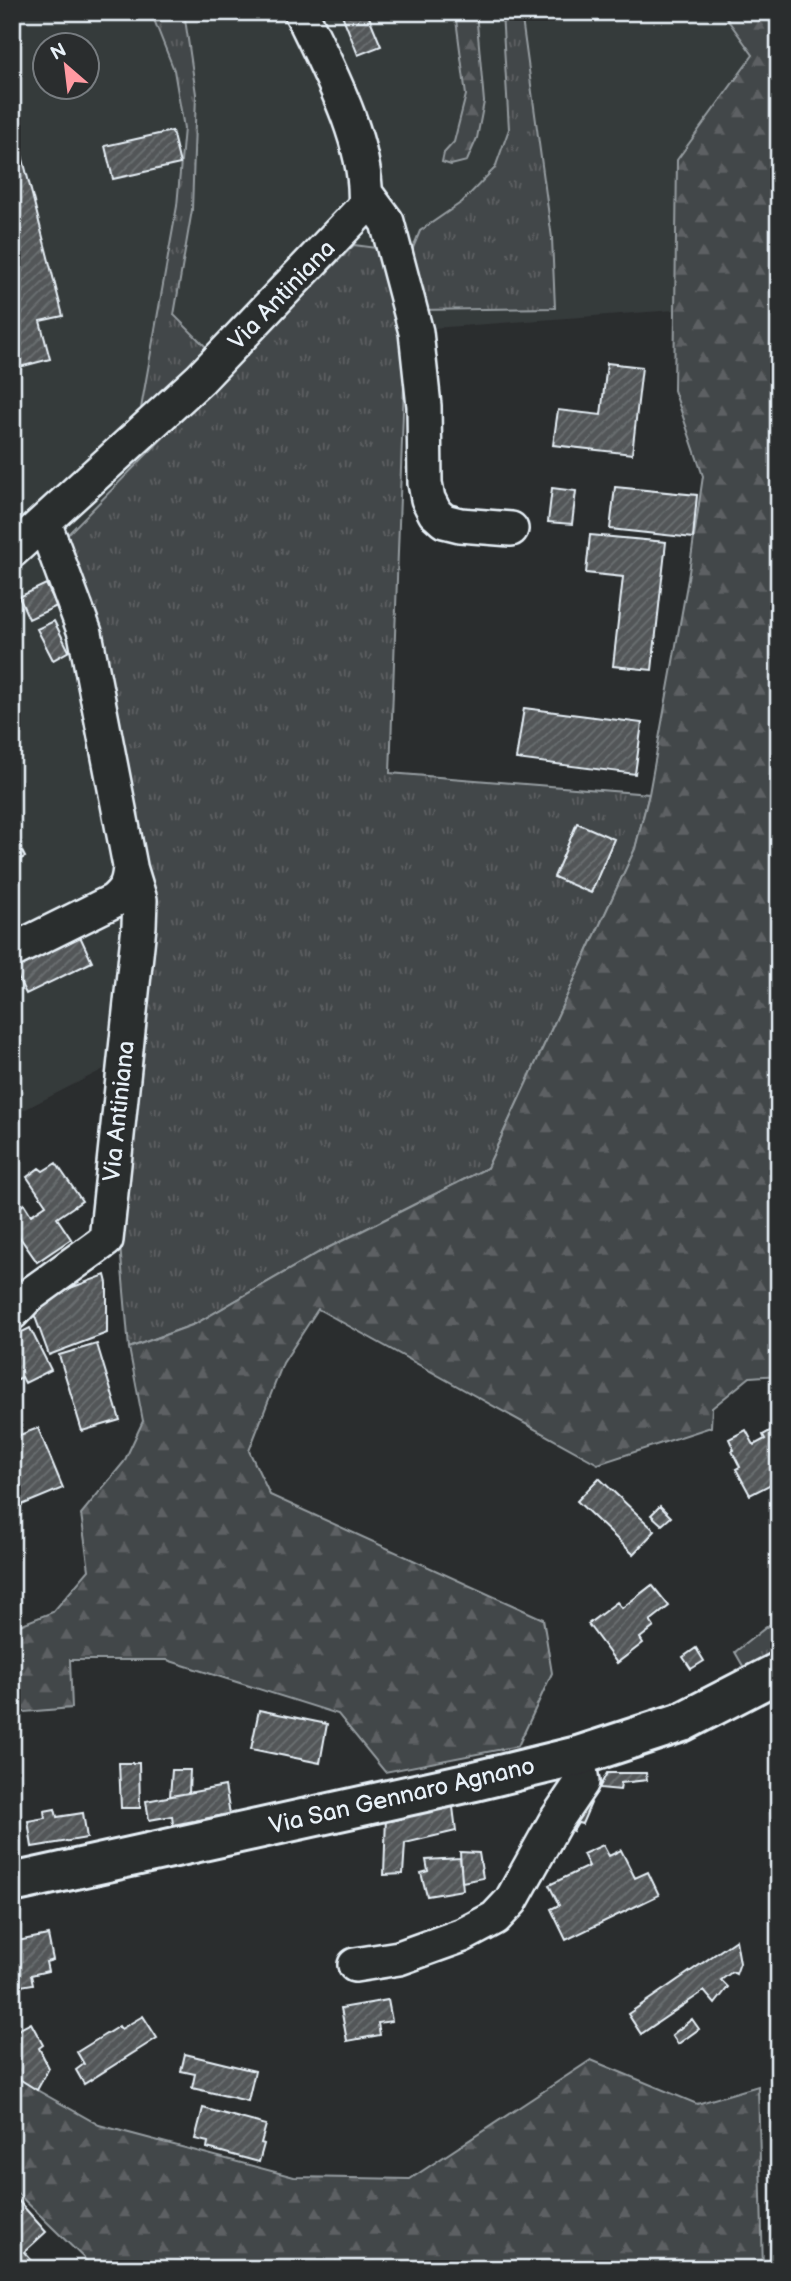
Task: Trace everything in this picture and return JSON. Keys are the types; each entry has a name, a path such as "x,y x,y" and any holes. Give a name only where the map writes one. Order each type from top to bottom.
{"main road":[{"name":"Via San Gennaro Agnano","path":"12,1883 578,1756 682,1722 779,1672"}],"street":[{"path":"301,12 329,70 355,135 366,194 387,222 416,332 424,405 425,483 428,499 435,513 444,521 511,529"},
{"name":"Via Antiniana","path":"12,551 200,379 359,215 365,206 366,194"},
{"name":"Via Antiniana","path":"12,1313 27,1297 106,1240 139,926 140,900 130,866 85,633 44,522"},
{"path":"12,951 113,901 125,891 129,882 130,866"},
{"path":"355,1965 399,1958 463,1935 495,1918 511,1901 555,1822 582,1782 578,1756"}],"shaded area":[{"path":"12,12 722,12 753,55 677,160 675,310 406,330 154,908 143,1049 12,1116"}],"green space":[{"path":"151,12 184,12 196,94 192,210 174,315 207,348 140,414 177,206 184,128 174,70"},
{"path":"455,12 476,12 484,102 477,138 467,161 451,165 442,162 444,153 454,142 466,95"},
{"path":"502,12 521,12 552,238 555,308 420,310 410,255 420,231 462,202 495,168 509,129"},
{"path":"722,12 779,12 779,1375 750,1377 712,1408 711,1427 598,1464 318,1309 283,1363 249,1451 270,1495 543,1619 552,1673 518,1746 385,1772 338,1714 167,1660 70,1660 72,1708 12,1713 12,1628 53,1612 89,1570 81,1514 124,1462 143,1421 129,1348 195,1324 318,1253 487,1168 635,849 649,794 688,579 703,476 674,390 677,160 753,55"},
{"path":"354,245 376,248 406,330 390,773 649,794 635,849 487,1168 318,1253 195,1324 129,1348 119,1234 143,1049 154,908 68,534"},
{"path":"779,1617 779,1653 747,1673 735,1652"},
{"path":"591,2060 697,2104 758,2086 763,2269 95,2269 12,2188 12,2068 37,2090 99,2125 294,2177 410,2179"}],"building":[{"path":"341,12 367,12 381,46 358,55"},
{"path":"12,116 63,316 40,321 50,359 12,369"},
{"path":"172,131 180,164 113,179 105,146"},
{"path":"607,363 642,367 632,454 553,445 558,410 601,415"},
{"path":"615,487 697,495 693,538 610,529"},
{"path":"552,488 576,491 572,524 548,522"},
{"path":"590,535 666,542 652,670 613,666 623,577 586,573"},
{"path":"46,584 57,606 29,619 19,597"},
{"path":"54,621 69,651 53,660 37,629"},
{"path":"524,708 642,723 635,774 516,759"},
{"path":"577,823 614,839 591,893 554,877"},
{"path":"12,832 25,857 12,863"},
{"path":"78,932 92,962 26,994 12,966"},
{"path":"56,1163 82,1201 57,1218 71,1239 37,1262 12,1226 12,1212 24,1204 31,1215 46,1205 27,1177 39,1168 43,1171"},
{"path":"105,1275 107,1333 49,1355 30,1303"},
{"path":"30,1328 51,1370 25,1383 22,1377 12,1382 12,1332 17,1330 18,1334"},
{"path":"97,1344 120,1420 82,1431 59,1355"},
{"path":"779,1426 779,1480 750,1495 736,1469 740,1467 729,1439 746,1430 754,1445 765,1439 763,1435"},
{"path":"38,1428 63,1488 12,1509 12,1438"},
{"path":"599,1478 655,1531 633,1554 577,1501"},
{"path":"660,1506 671,1517 662,1525 651,1515"},
{"path":"652,1585 669,1606 650,1621 654,1627 640,1638 643,1643 617,1663 588,1624 617,1602 622,1608"},
{"path":"696,1648 704,1661 691,1669 683,1657"},
{"path":"259,1710 327,1724 320,1763 251,1749"},
{"path":"119,1763 139,1763 140,1808 121,1808"},
{"path":"172,1770 190,1770 189,1793 170,1796"},
{"path":"607,1773 646,1773 647,1780 621,1783 620,1790 599,1788"},
{"path":"225,1786 230,1814 173,1825 172,1816 149,1820 146,1801"},
{"path":"452,1799 456,1831 405,1843 403,1874 384,1875 386,1816"},
{"path":"585,1799 591,1803 582,1824 578,1823 573,1831 562,1823"},
{"path":"55,1809 57,1817 83,1813 87,1838 32,1847 28,1821 45,1818 44,1811"},
{"path":"603,1845 609,1856 621,1850 635,1878 648,1872 659,1895 566,1940 551,1909 559,1905 549,1885 589,1866 583,1854"},
{"path":"460,1852 479,1853 483,1878 462,1882"},
{"path":"460,1858 463,1890 427,1896 421,1873 428,1871 426,1860"},
{"path":"48,1935 53,1960 46,1962 48,1971 31,1975 33,1984 15,1987 12,1981 12,1942"},
{"path":"736,1940 740,1963 736,1974 732,1972 721,1980 728,1987 715,2004 704,1991 641,2034 628,2014"},
{"path":"388,2000 392,2021 378,2023 380,2035 347,2041 341,2008"},
{"path":"143,2016 157,2038 84,2084 76,2070 84,2064 77,2052 119,2026 121,2029"},
{"path":"692,2019 699,2029 678,2044 672,2035"},
{"path":"31,2023 43,2045 39,2048 49,2068 37,2090 21,2080 12,2068 12,2033"},
{"path":"185,2054 255,2071 248,2101 192,2088 195,2074 181,2071"},
{"path":"203,2108 266,2125 259,2162 207,2148 208,2142 195,2139"},
{"path":"15,2197 46,2232 24,2252 34,2263 28,2269 12,2269 12,2200"}]}
